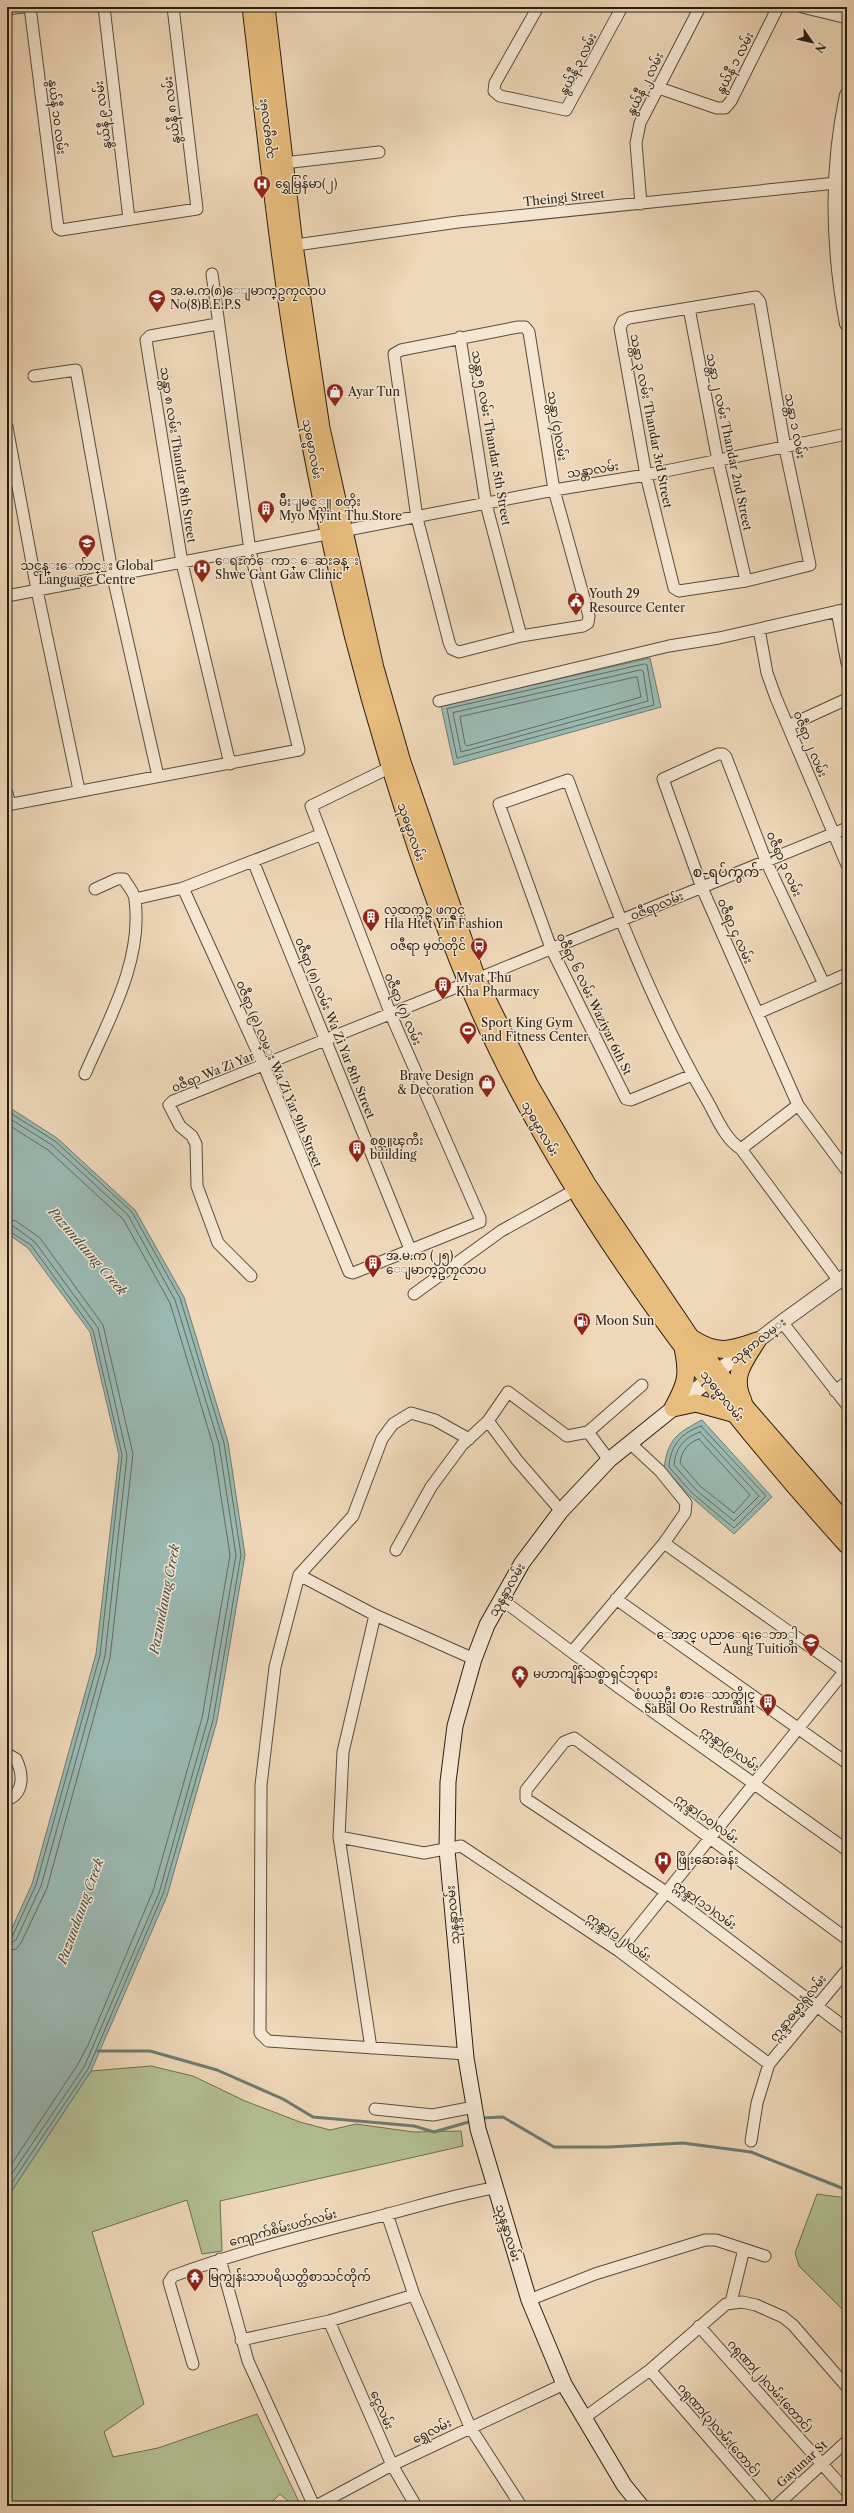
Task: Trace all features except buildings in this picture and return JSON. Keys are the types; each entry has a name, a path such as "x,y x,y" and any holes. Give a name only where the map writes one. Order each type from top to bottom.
{"main road":[{"name":"သုဓမ္မာလမ်း","path":"251,7 287,246 321,428 336,532 360,668 389,768 450,944 622,1248"},
{"name":"သုဓမ္မာလမ်း","path":"266,7 284,163 287,246"},
{"name":"သုဓမ္မာလမ်း","path":"336,532 402,762 472,981 515,1085 575,1190 622,1248 687,1342 847,1546"},
{"path":"673,1408 685,1385 687,1369 687,1342 729,1351 757,1341"},
{"path":"673,1408 696,1403 742,1412 738,1374 757,1341"},
{"name":"သုနန္ဒာလမ်း","path":"641,2506 624,2485 564,2384 529,2300 494,2188 478,2129 466,2054 447,1850 448,1782 454,1733 474,1659 487,1625 522,1563 560,1511 609,1460 631,1444 713,1376"},
{"name":"သုဓမ္မာလမ်း","path":"742,1412 847,1524"}],"street":[{"path":"7,9 23,7"},
{"name":"နွယ်နီ ၁၀ လမ်း","path":"30,7 59,230 129,219"},
{"name":"နွယ်နီ ၉ လမ်း","path":"104,7 129,219"},
{"name":"နွယ်နီ ၈ လမ်း","path":"129,219 197,209 173,7"},
{"name":"နွယ်နီ ၃ လမ်း","path":"538,7 495,83 494,90 500,96 566,110 571,105 622,7"},
{"name":"နွယ်နီ ၂ လမ်း","path":"641,204 636,143 640,123 656,87 700,7"},
{"name":"နွယ်နီ ၁ လမ်း","path":"656,87 717,108 725,108 731,101 778,7"},
{"path":"802,7 847,18"},
{"path":"846,318 836,228 836,183 843,115 847,95"},
{"path":"284,163 379,152"},
{"name":"Theingi Street","path":"287,246 458,222 836,183"},
{"path":"7,793 8,805 79,790 230,764 299,750 250,549 217,324 212,274"},
{"name":"သန္တာ ၁ လမ်း","path":"689,308 756,297 760,302 785,448 811,561 808,567 746,581"},
{"name":"သန္တာ ၃ လမ်း Thandar 3rd Street","path":"689,308 629,318 623,321 620,328 646,475 674,588 679,591 746,581"},
{"name":"သန္တာ ၂ လမ်း Thandar 2nd Street","path":"689,308 718,461 746,581"},
{"name":"သန္တာ ၈ လမ်း Thandar 8th Street","path":"217,324 147,337 182,563 230,764"},
{"name":"သန္တာ (၄)လမ်း","path":"460,337 525,327 529,332 554,490 589,616 588,622 583,626 521,636"},
{"path":"460,337 401,350 394,354 417,518 452,649 459,652 521,636"},
{"name":"သန္တာ ၅ လမ်း Thandar 5th Street","path":"460,337 486,504 521,636"},
{"path":"34,376 76,370 114,577 158,776"},
{"path":"7,427 37,590 79,790"},
{"name":"သန္တာလမ်း","path":"7,596 114,577 554,490 646,475 785,448 847,434"},
{"path":"439,701 669,646 759,629 842,610 847,663"},
{"name":"ဝဇီရာ ၂ လမ်း","path":"759,629 768,673 832,835 847,866"},
{"path":"788,726 847,699"},
{"name":"ဝဇီရာ ၄ လမ်း","path":"723,754 663,780 663,785 702,888 798,1105 847,1171"},
{"name":"ဝဇီရာ ၃ လမ်း","path":"723,754 766,861 824,984"},
{"name":"၀ဇီရာ (၇) လမ်း","path":"389,768 311,806 320,835 391,1015 480,1218 480,1222 410,1249"},
{"name":"ဝဇီရာ ၆ လမ်း Waziyar 6th St","path":"620,921 568,780 499,804 551,948 628,1100 692,1075"},
{"name":"ဝဇီရာလမ်း","path":"472,981 847,828"},
{"path":"136,899 183,888 320,835"},
{"name":"၀ဇီရာ (၈) လမ်း Wa Zi Yar 8th Street","path":"253,861 410,1249"},
{"path":"85,1074 121,988 134,943 136,899 124,879 118,879 94,888"},
{"name":"၀ဇီရာ (၉) လမ္း Wa Zi Yar 9th Street","path":"183,888 264,1066 349,1272 353,1273 410,1249"},
{"path":"620,921 692,1075 728,1138 741,1149 843,1278"},
{"path":"758,1013 847,974"},
{"name":"၀ဇီရာ Wa Zi Yar","path":"251,1276 218,1243 197,1186 196,1144 192,1136 180,1126 169,1104 173,1101 264,1066 472,981"},
{"path":"741,1149 798,1105"},
{"path":"414,1294 501,1231 575,1190"},
{"name":"သုနၵာလမ္း","path":"713,1376 782,1322 843,1278"},
{"path":"782,1322 847,1405"},
{"path":"835,1391 847,1382"},
{"path":"396,1550 431,1488 469,1439 488,1421 508,1392 567,1436 588,1432 642,1385"},
{"path":"466,2054 268,2042 260,2033 261,1785 275,1666 299,1574 354,1516 382,1439 393,1424 411,1413 435,1420 469,1439"},
{"path":"488,1421 517,1460 560,1511"},
{"path":"588,1432 609,1460"},
{"path":"572,1652 664,1543 685,1513 686,1503 660,1471 631,1444"},
{"path":"619,1951 846,1671 664,1543"},
{"path":"299,1574 375,1615 474,1659"},
{"name":"ဣန္ဒာ(၉)လမ်း","path":"501,1599 621,1689 847,1850"},
{"path":"616,1599 847,1763"},
{"path":"371,2048 339,1838 343,1752 375,1615"},
{"name":"ဣန္ဒာ(၁၀)လမ်း","path":"524,1794 569,1738 574,1738 847,1939"},
{"path":"7,1754 16,1759 22,1781 19,1791 7,1800"},
{"name":"ဣန္ဒာ(၁၁)လမ်း","path":"524,1794 526,1799 666,1892 847,2028"},
{"name":"ဣန္ဒာ(၁၂)လမ်း","path":"339,1838 424,1853 447,1850 461,1846 619,1951 769,2064"},
{"name":"ဣန္ဒာဓမ္မာရုံလမ်း","path":"769,2064 847,1970"},
{"path":"751,2141 757,2103 769,2064"},
{"path":"376,2109 433,2115 474,2109"},
{"name":"ကျောက်စိမ်းပတ်လမ်း","path":"315,2506 241,2340 220,2259 387,2214 494,2188"},
{"path":"387,2214 414,2295 470,2427 521,2506"},
{"path":"529,2300 595,2274 705,2240 716,2240 765,2256"},
{"path":"730,2302 744,2249"},
{"path":"193,2364 169,2282 173,2276 220,2259"},
{"path":"241,2340 329,2321 414,2295"},
{"path":"584,2418 650,2370 720,2308 730,2302 756,2305 782,2317 793,2325 847,2387"},
{"name":"ငွေလမ်း","path":"329,2321 392,2465 416,2506"},
{"name":"ဂရုဏာ(၂)လမ်း(တောင်)","path":"699,2326 822,2462 847,2492"},
{"name":"ဂရုဏာ(၃)လမ်း(တောင်)","path":"650,2370 768,2506"},
{"name":"ရွှေလမ်း","path":"315,2506 392,2465 564,2384"},
{"name":"Gayunar St","path":"776,2506 822,2462 847,2441"}],"green space":[{"path":"151,2066 193,2076 245,2101 300,2122 330,2130 356,2124 414,2132 461,2131 463,2146 220,2201 222,2251 202,2254 187,2200 92,2232 144,2404 104,2432 113,2457 158,2448 257,2414 301,2506 294,2506 280,2494 268,2506 7,2506 7,2198 91,2071"},
{"path":"817,2194 847,2198 847,2314 799,2266 795,2253"}],"water":[{"path":"650,658 661,707 454,765 441,706"},
{"name":"Pazundaung Creek","path":"7,1106 57,1138 135,1210 184,1297 228,1442 245,1555 217,1721 167,1896 91,2071 7,2198 7,1939 32,1884 96,1654 119,1455 90,1332 28,1248 7,1233"},
{"path":"702,1420 772,1497 734,1534 690,1496 664,1468 671,1443 680,1433"}],"waterway":[{"path":"98,2051 150,2051 217,2070 283,2099 313,2117 414,2126 434,2132 472,2121"},
{"path":"481,2118 503,2117 554,2147 609,2147 683,2143 751,2152 847,2190"}],"place":[{"name":"ရွှေမြန်မာ(၂)","path":"262,199"},
{"name":"အ.မ.က(၈)ေျမာက္ဥကၠလာပ No(8)B.E.P.S","path":"157,313"},
{"name":"Ayar Tun","path":"335,407"},
{"name":"မ်ိဳးျမင့္သူ စတိုး Myo Myint Thu Store","path":"266,524"},
{"name":"သင္တန္းေက်ာင္း Global Language Centre","path":"87,558"},
{"name":"ေရႊကံေကာ္ ေဆးခန္း Shwe Gant Gaw Clinic","path":"202,583"},
{"name":"Youth 29 Resource Center","path":"576,616"},
{"name":"လွထက္ယဥ္ ဖက္ရွင္ Hla Htet Yin Fashion","path":"371,932"},
{"name":"ဝဇီရာ မှတ်တိုင်","path":"479,961"},
{"name":"Myat Thu Kha Pharmacy","path":"443,1000"},
{"name":"Sport King Gym and Fitness Center","path":"468,1045"},
{"name":"Brave Design & Decoration","path":"487,1098"},
{"name":"စစ္သူၾကီး building","path":"357,1163"},
{"name":"အ.မ.က (၂၅) ေျမာက္ဥကၠလာပ","path":"373,1278"},
{"name":"Moon Sun","path":"582,1336"},
{"name":"ေအာင္ ပညာေရးေဘာ္ဒါ Aung Tuition","path":"811,1657"},
{"name":"မဟာကျိန်သစ္စာရှင်ဘုရား","path":"520,1689"},
{"name":"စံပယ္ဦး စားေသာက္ဆိုင္ SaBal Oo Restruant","path":"768,1717"},
{"name":"ဖြိုးဆေးခန်း","path":"663,1875"},
{"name":"မြကျွန်းသာပရိယတ္တိစာသင်တိုက်","path":"195,2292"}],"district":[{"name":"စ-ရပ်ကွက်","path":"726,872"}]}
